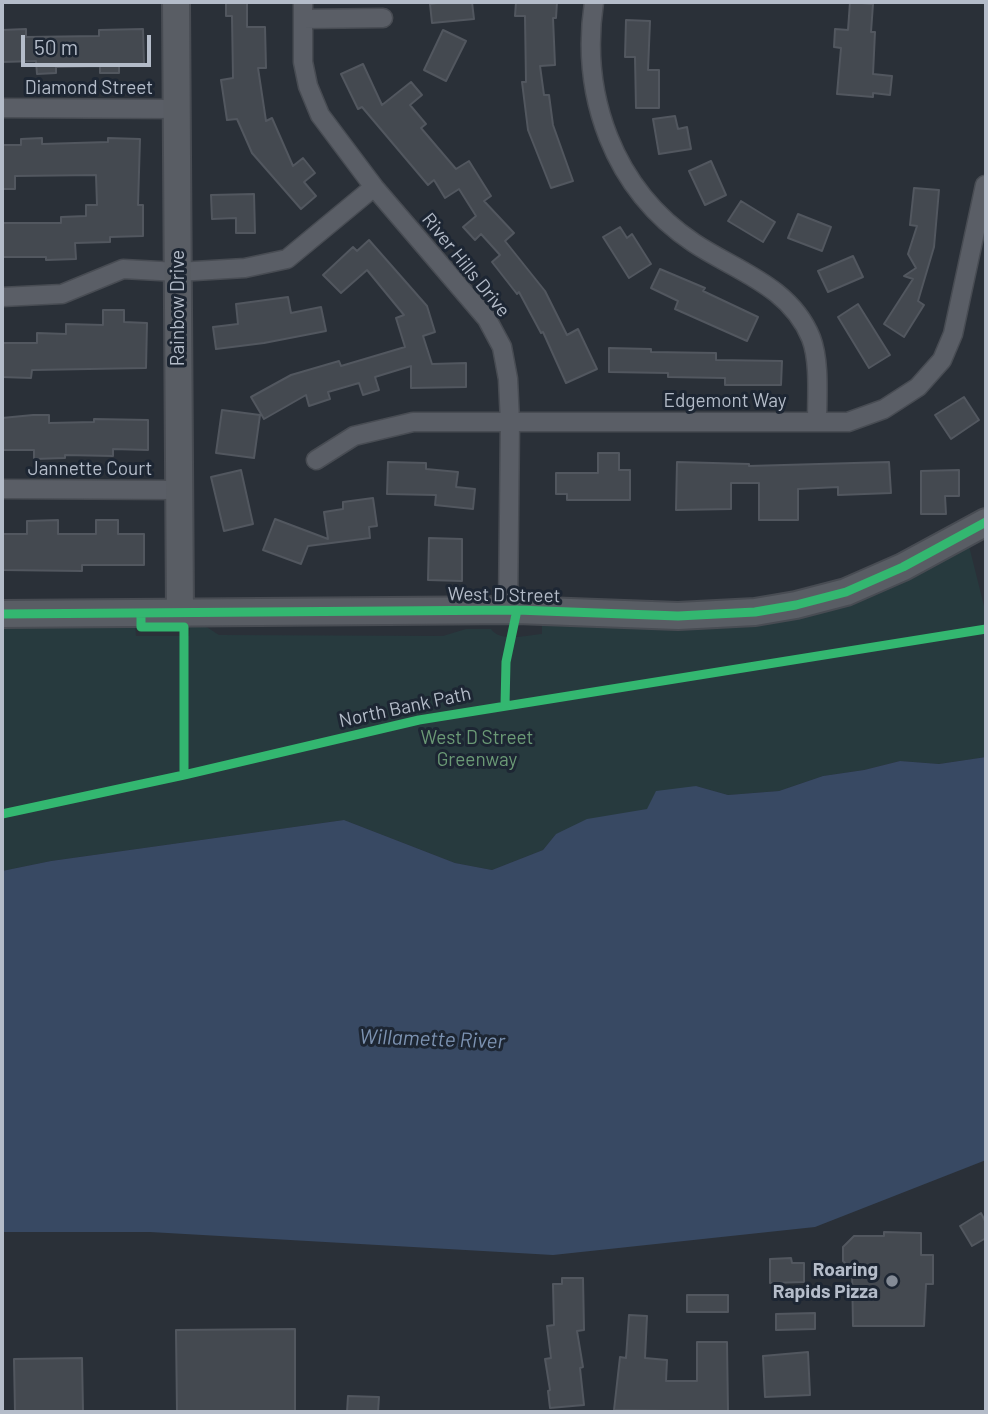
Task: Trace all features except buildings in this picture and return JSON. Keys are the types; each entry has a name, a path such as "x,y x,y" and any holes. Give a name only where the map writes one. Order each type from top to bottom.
{"street":[{"name":"Rainbow Drive","path":"176,2 180,614"},
{"path":"594,2 590,33 591,71 596,104 612,147 635,186 660,214 693,242 774,288 794,309 811,338 817,374 817,422"},
{"name":"River Hills Drive","path":"383,18 303,10 303,62 307,86 320,115 374,187 487,319 502,347 508,379 510,422 508,610"},
{"name":"Diamond Street","path":"2,108 177,109"},
{"name":"Edgemont Way","path":"316,460 354,436 413,422 848,422 884,409 918,387 942,359 953,334 985,186"},
{"path":"2,297 62,294 122,269 178,272 245,268 287,259 374,187"},
{"name":"Jannette Court","path":"2,489 179,490"},
{"name":"West D Street","path":"2,614 508,610 678,616 755,612 846,592 902,568 986,522"}],"green space":[{"name":"West D Street Greenway","path":"969,546 986,614 986,757 939,764 900,761 823,776 779,791 728,795 696,786 648,809 556,834 543,850 492,870 455,863 344,820 51,861 2,871 2,623 135,622 136,636 189,636 190,627 205,626 219,635 443,636 466,629 491,629 508,637 542,634 542,624 658,629 735,627 773,623 849,604"}],"water":[{"name":"Willamette River","path":"986,757 986,1160 815,1227 553,1255 150,1232 2,1232 2,871 51,861 344,820 455,863 492,870 543,850 556,834 587,819 647,809 656,791 696,786 728,795 779,791 823,776 900,761 939,764"}],"cycle path":[{"path":"2,614 517,610 678,616 755,612 846,592 903,567 986,522"},
{"path":"505,705 506,662 517,610"},
{"path":"141,614 141,627 184,627 184,775"},
{"name":"North Bank Path","path":"2,814 419,720 986,629"}],"place":[{"name":"Roaring Rapids Pizza","path":"892,1281"}]}
